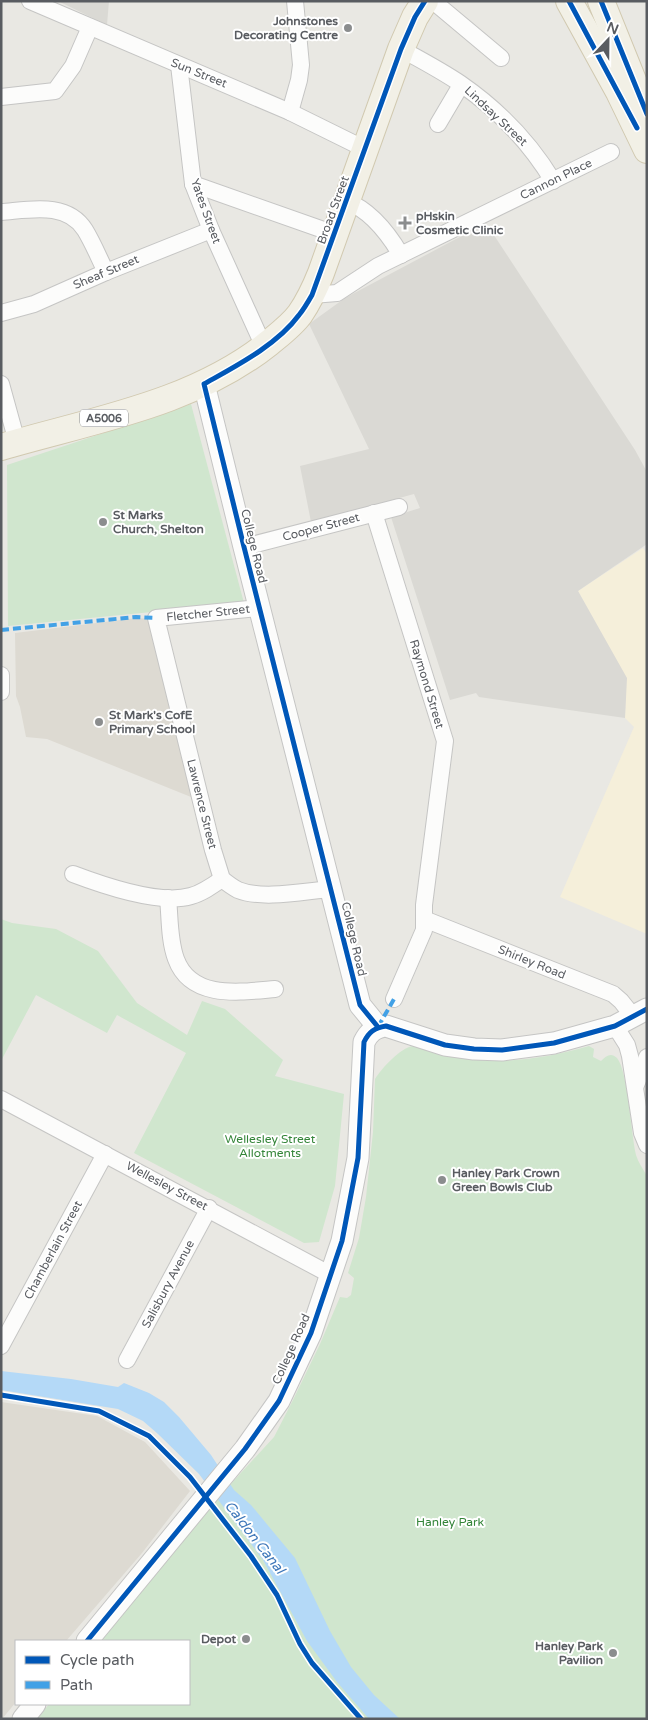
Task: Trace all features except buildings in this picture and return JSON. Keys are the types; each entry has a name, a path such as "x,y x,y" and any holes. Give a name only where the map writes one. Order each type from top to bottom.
{"main road":[{"name":"Broad Street","path":"9,444 141,407 204,384 241,363 286,330 299,316 312,295 401,49 426,1"},
{"path":"569,1 619,92 647,150"},
{"path":"600,1 647,114"}],"street":[{"name":"Sun Street","path":"30,1 290,112 365,149"},
{"path":"290,112 301,66 295,1"},
{"path":"433,1 501,58"},
{"path":"1,97 54,91 73,66 90,27"},
{"name":"Lindsay Street","path":"401,49 462,85 513,130 540,159 553,181"},
{"name":"Yates Street","path":"179,65 193,184 211,230 264,347"},
{"path":"438,124 462,85"},
{"name":"Cannon Place","path":"312,295 337,293 378,266 611,152"},
{"path":"193,184 335,234"},
{"path":"346,201 359,206 391,238 401,255"},
{"path":"1,212 47,209 62,212 84,228 106,272"},
{"name":"Sheaf Street","path":"1,313 34,304 106,272 211,230"},
{"path":"1,384 9,444"},
{"name":"College Road","path":"88,1640 201,1501 228,1471 279,1401 311,1332 342,1241 358,1158 364,1042 368,1035 378,1027 360,1006 204,384"},
{"name":"Cooper Street","path":"244,547 399,507"},
{"name":"Raymond Street","path":"374,514 445,741 424,905 424,930 394,999"},
{"name":"Fletcher Street","path":"156,618 259,608"},
{"name":"Lawrence Street","path":"156,618 213,850 222,879"},
{"path":"1,675 2,692"},
{"path":"73,874 126,892 168,898 190,897 210,888 222,879 238,890 258,894 331,889"},
{"path":"168,898 171,940 176,960 184,972 197,984 218,991 246,992 275,989"},
{"name":"Shirley Road","path":"424,919 613,994 621,1000 631,1017 627,1045 636,1085 642,1133 647,1145"},
{"path":"378,1027 394,1028 445,1045 496,1050 554,1043 631,1017"},
{"path":"636,1085 647,1058"},
{"name":"Wellesley Street","path":"4,1106 105,1154 331,1275"},
{"name":"Chamberlain Street","path":"1,1346 105,1154"},
{"name":"Salisbury Avenue","path":"127,1360 209,1208"},
{"path":"23,1719 34,1705"}],"shaded area":[{"path":"58,1 109,1 107,25"},
{"path":"486,223 635,450 647,472 647,544 578,591 627,678 625,718 479,697 476,693 450,700 391,517 420,508 414,494 311,522 300,466 369,449 309,324 345,298"},
{"path":"643,548 647,554 647,934 560,897 634,727 625,718 626,678 578,591"},
{"name":"St Mark's CofE Primary School","path":"137,618 149,619 187,772 191,797 47,739 26,737 16,696 15,633"},
{"path":"1,1402 97,1416 145,1442 190,1491 142,1553 67,1640 15,1640 15,1703 2,1719"}],"green space":[{"path":"191,404 244,603 8,626 7,465"},
{"name":"Wellesley Street Allotments","path":"1,919 12,923 56,929 98,951 137,1003 187,1035 202,1001 225,1009 283,1060 275,1076 344,1094 335,1186 319,1242 304,1243 134,1153 186,1053 117,1015 107,1033 36,995 1,1061"},
{"name":"Hanley Park","path":"413,1046 468,1059 503,1061 538,1058 589,1046 594,1049 593,1057 601,1061 607,1056 613,1055 621,1065 627,1089 636,1155 647,1176 647,1719 37,1719 48,1705 190,1705 190,1640 101,1640 203,1514 274,1437 320,1344 340,1297 347,1298 351,1295 354,1278 348,1273 359,1238 366,1197 373,1132 375,1079 397,1054"}],"water":[{"name":"Caldon Canal","path":"1,1371 71,1379 118,1387 124,1383 149,1393 164,1402 211,1455 234,1490 251,1505 295,1558 330,1631 351,1667 374,1695 400,1719 369,1719 337,1682 307,1641 263,1560 199,1474 158,1434 143,1421 118,1409 1,1390"}],"marked path":[{"path":"1,630 136,617 156,618"},
{"path":"378,1027 394,999"}],"cycle path":[{"path":"378,1027 360,1005 204,384 255,354 279,336 299,315 312,295 401,49 415,17 425,1"},
{"path":"569,1 637,128"},
{"path":"601,1 647,114"},
{"path":"88,1640 245,1449 279,1401 311,1333 342,1241 358,1158 364,1042 370,1033 375,1029 386,1026 445,1045 502,1050 554,1043 615,1026 647,1009"},
{"path":"1,1395 99,1411 149,1436 190,1477 251,1556 277,1595 300,1644 312,1663 361,1719"}],"place":[{"name":"Johnstones Decorating Centre","path":"348,28"},
{"name":"pHskin Cosmetic Clinic","path":"405,223"},
{"name":"St Marks Church, Shelton","path":"103,522"},
{"name":"St Mark's CofE Primary School","path":"99,722"},
{"name":"Hanley Park Crown Green Bowls Club","path":"442,1180"},
{"name":"Depot","path":"246,1639"},
{"name":"Hanley Park Pavilion","path":"613,1653"}]}
